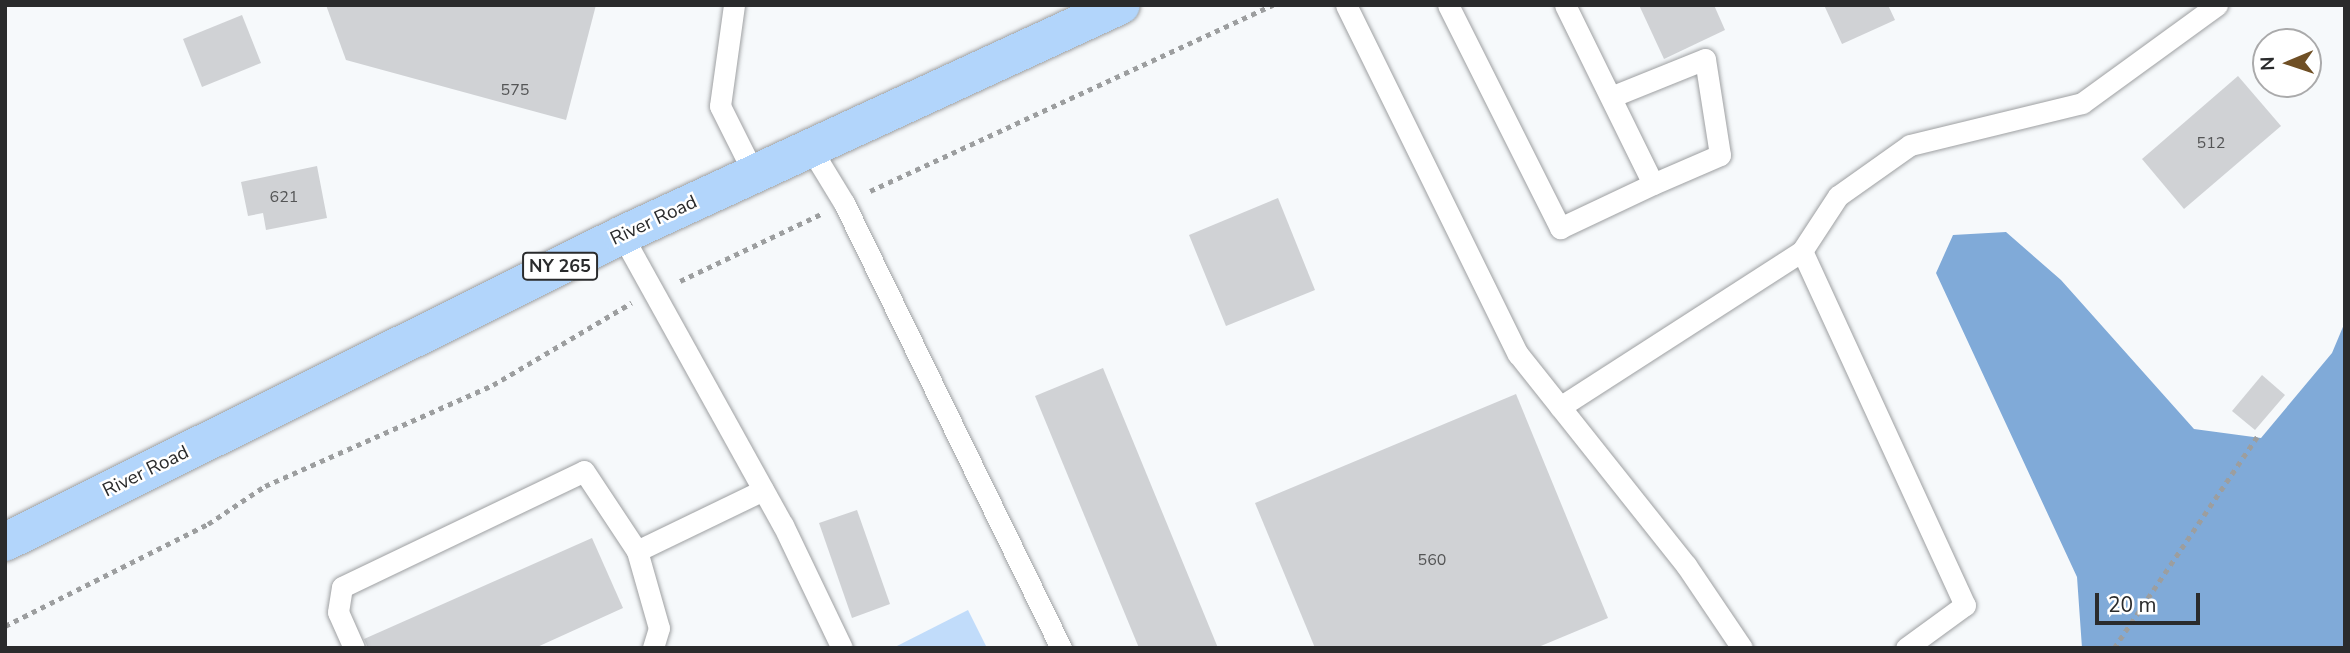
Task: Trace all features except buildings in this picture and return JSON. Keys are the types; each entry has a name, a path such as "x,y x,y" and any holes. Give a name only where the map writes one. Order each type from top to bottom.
{"main road":[{"name":"River Road","path":"5,542 622,235 811,149 1103,9"}],"lane":[{"path":"734,5 720,106 754,174"},
{"path":"1346,5 1518,354 1686,565 1742,648"},
{"path":"1447,5 1560,228 1720,155 1705,59 1611,97"},
{"path":"1565,5 1653,184"},
{"path":"1560,407 1802,251 1838,195 1910,145 2082,103 2217,5"},
{"path":"811,149 844,203 1061,648"},
{"path":"622,235 763,490 842,648"},
{"path":"1802,251 1965,605 1906,648"},
{"path":"354,648 338,612 342,587 584,471 637,551 659,628 653,648"},
{"path":"637,551 763,490"}],"path":[{"path":"865,193 1273,5"},
{"path":"673,284 817,216"},
{"path":"5,626 208,524 265,486 493,385 610,313"},
{"path":"2115,648 2257,437"}],"shaded area":[{"path":"2006,232 2061,280 2194,429 2261,438 2332,353 2345,322 2345,648 2082,648 2077,577 1936,273 1953,235"},
{"path":"968,610 987,648 893,648"}]}
